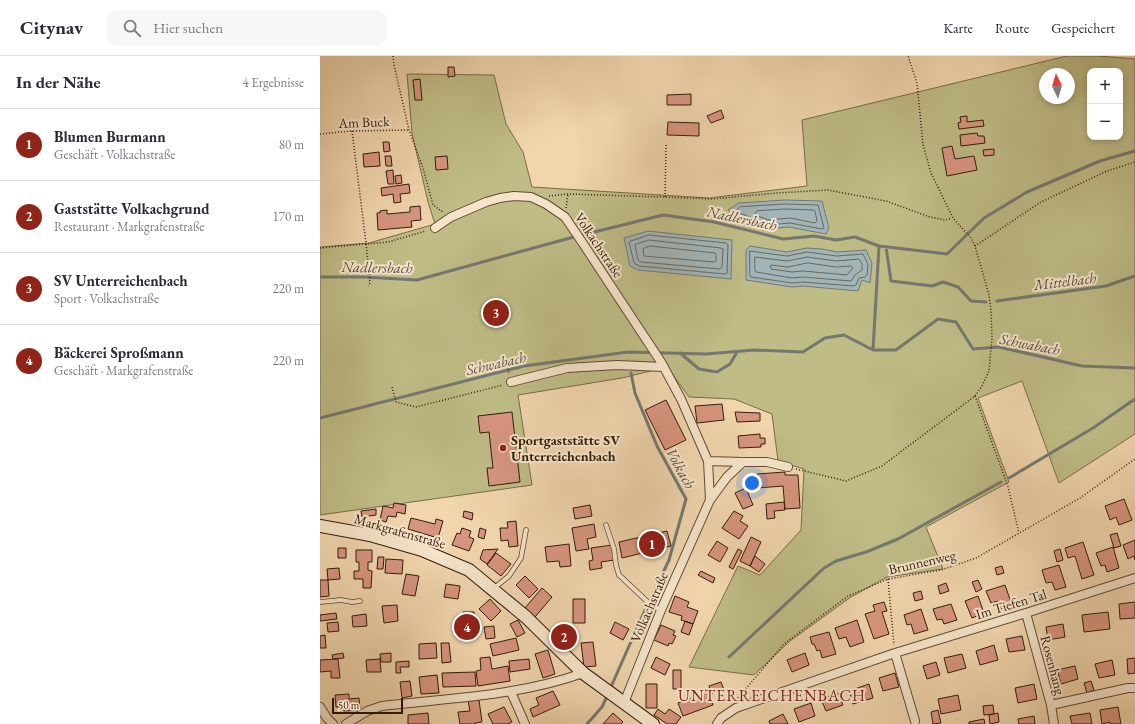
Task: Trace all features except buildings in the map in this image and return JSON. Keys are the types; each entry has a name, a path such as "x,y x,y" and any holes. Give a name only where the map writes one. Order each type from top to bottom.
{"main road":[{"name":"Markgrafenstraße","path":"320,526 370,535 422,550 469,570 526,617 583,674 653,724"}],"street":[{"name":"Volkachstraße","path":"435,228 451,217 486,202 514,196 531,197 546,204 565,217 648,343 681,399 708,461 710,500"},
{"path":"510,379 567,368 617,365 662,365"},
{"path":"708,461 767,462 788,467"},
{"name":"Volkachstraße","path":"621,701 710,500 727,477 743,462"},
{"name":"Im Tiefen Tal","path":"716,724 721,718 736,708 895,653 1135,578"},
{"name":"Rosenhang","path":"1026,613 1051,705 1054,724"},
{"path":"895,653 915,723"},
{"path":"346,724 367,711 382,706 511,692 568,679 583,674"},
{"path":"1051,705 1128,688 1135,688"},
{"path":"511,692 524,724"},
{"path":"320,707 333,724"}],"lane":[{"path":"606,525 614,549 618,575 651,605 661,610"},
{"path":"493,589 509,576 521,558 526,530"},
{"path":"320,602 341,600 352,602 360,601"}],"path":[{"path":"393,56 409,130 423,168 433,205 451,217"},
{"path":"788,467 846,481 882,466 975,396 982,386 989,371 992,338 989,295 975,246 971,238 953,218 931,173 923,145 917,83 908,56"},
{"name":"Am Buck","path":"320,134 352,131 409,130"},
{"path":"352,131 369,270 369,286"},
{"path":"665,197 666,145"},
{"path":"975,246 1041,202 1107,171 1135,162"},
{"path":"531,197 568,194 712,200 777,193 828,190 886,201 930,217 945,220 953,218"},
{"path":"565,217 568,194"},
{"path":"320,248 388,242 435,228"},
{"path":"392,386 396,402 416,407 510,379 506,360"},
{"path":"975,396 1008,487 1019,534"},
{"name":"Brunnenweg","path":"736,708 738,698 784,644 848,596 888,579 940,570 976,558 1080,498 1135,459"},
{"path":"888,579 895,653"}],"shaded area":[{"path":"1067,56 1098,56 1135,59 1135,434 1059,483 1022,381 978,398 1009,482 926,527 943,569 887,577 851,597 790,641 754,675 689,667 738,566 760,575 801,530 804,469 778,461 772,414 734,399 689,397 667,367 622,378 518,395 532,485 320,515 320,247 369,243 435,224 428,202 412,133 407,74 494,75 506,124 523,152 532,187 709,198 807,186 802,120"}],"water":[{"path":"785,200 822,201 829,228 826,234 789,227 767,229 738,217 728,210 739,203"},
{"path":"648,231 732,240 731,279 638,270 630,266 624,238"},
{"path":"750,246 787,252 807,248 837,252 866,250 872,263 870,283 862,280 858,291 803,286 792,287 746,280 746,250"}],"waterway":[{"name":"Nadlersbach","path":"320,277 364,277 417,280 570,238 663,215 714,222 783,239 814,236 836,240 855,237 879,246 947,254 984,218 1027,192 1100,161 1135,151"},
{"path":"873,350 879,246"},
{"name":"Mittelbach","path":"886,247 891,281 932,286 943,282 958,287 971,301 986,302"},
{"name":"Mittelbach","path":"997,301 1106,286 1135,276"},
{"name":"Schwabach","path":"320,418 524,366 628,352 706,354 754,350 803,352 825,338 844,335 873,350 896,350 938,319 956,322 973,349 999,347 1082,366 1135,368"},
{"name":"Schwabach","path":"680,353 699,369 717,372 730,364 737,352"},
{"name":"Volkach","path":"631,373 635,393 657,446 686,499 669,560 652,596"},
{"path":"1009,478 1093,428 1135,399"},
{"path":"729,657 824,568 836,561 866,552 898,539 1001,482"},
{"name":"Volkach","path":"610,689 645,610"},
{"name":"Volkach","path":"587,724 602,707 608,694"}],"place":[{"name":"SV Unterreichenbach","path":"496,313"},
{"name":"Sportgaststätte SV Unterreichenbach","path":"503,448"},
{"name":"Blumen Burmann","path":"652,544"},
{"name":"Bäckerei Sproßmann","path":"467,627"},
{"name":"Gaststätte Volkachgrund","path":"564,637"}],"district":[{"name":"UNTERREICHENBACH","path":"772,695"}]}
